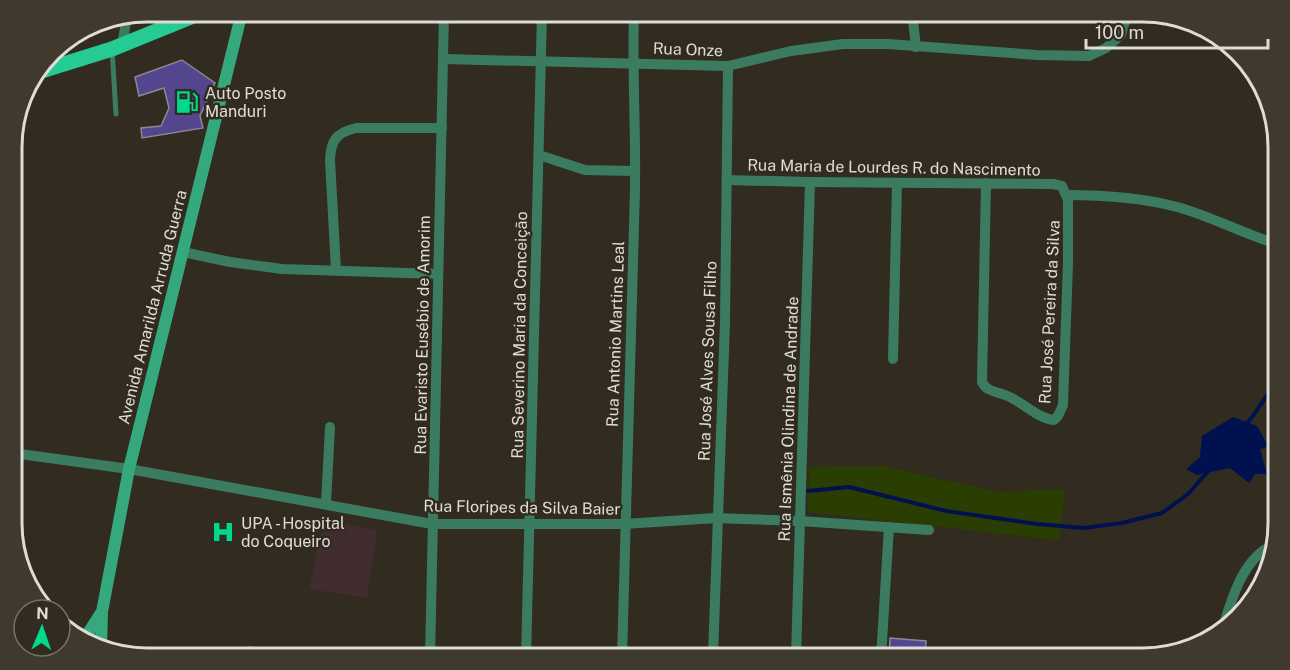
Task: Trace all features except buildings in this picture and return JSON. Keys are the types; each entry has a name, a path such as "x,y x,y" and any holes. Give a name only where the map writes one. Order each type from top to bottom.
{"main road":[{"path":"52,68 117,47 178,22"},
{"name":"Avenida Amarilda Arruda Guerra","path":"102,612 129,469 240,22"},
{"path":"88,633 102,612"},
{"path":"101,639 102,612"}],"street":[{"name":"Rua Evaristo Eusébio de Amorim","path":"430,648 444,22"},
{"name":"Rua Severino Maria da Conceição","path":"526,648 542,22"},
{"name":"Rua Antonio Martins Leal","path":"622,648 634,171 634,22"},
{"path":"913,22 916,47"},
{"name":"Rua Onze","path":"443,58 728,66 791,51 843,44 888,44 1037,56 1089,56 1106,48 1121,35 1125,22"},
{"path":"117,47 124,25"},
{"name":"Rua José Alves Sousa Filho","path":"713,647 716,518 722,409 728,66"},
{"path":"336,270 330,160 331,146 336,138 356,128 442,128"},
{"path":"539,155 585,170 634,171"},
{"name":"Rua Maria de Lourdes R. do Nascimento","path":"727,180 1053,184 1064,190 1167,205 1268,241"},
{"name":"Rua Ismênia Olindina de Andrade","path":"796,647 810,182"},
{"path":"892,359 897,183"},
{"name":"Rua José Pereira da Silva","path":"986,183 981,374 985,388 1016,399 1043,417 1054,420 1063,405 1069,234 1064,190"},
{"path":"183,252 258,267 438,274"},
{"path":"326,504 330,427"},
{"name":"Rua Floripes da Silva Baier","path":"22,454 129,469 432,524 624,524 716,518 929,530"},
{"path":"882,647 889,527"},
{"path":"1228,613 1240,580 1264,550"}],"lane":[{"path":"116,114 117,47"}],"shaded area":[{"path":"1233,417 1257,426 1268,445 1260,449 1267,474 1255,474 1249,483 1230,468 1197,475 1186,469 1200,457 1202,436"},
{"path":"324,519 377,531 367,598 309,589"}],"green space":[{"path":"882,466 998,492 1065,489 1059,540 808,512 809,467"}],"waterway":[{"path":"1245,426 1268,394"},
{"path":"808,491 849,487 946,511 1084,528 1122,523 1162,513 1188,494 1210,469"}],"place":[{"name":"Auto Posto Manduri","path":"187,102"},
{"name":"UPA - Hospital do Coqueiro","path":"223,532"}]}
